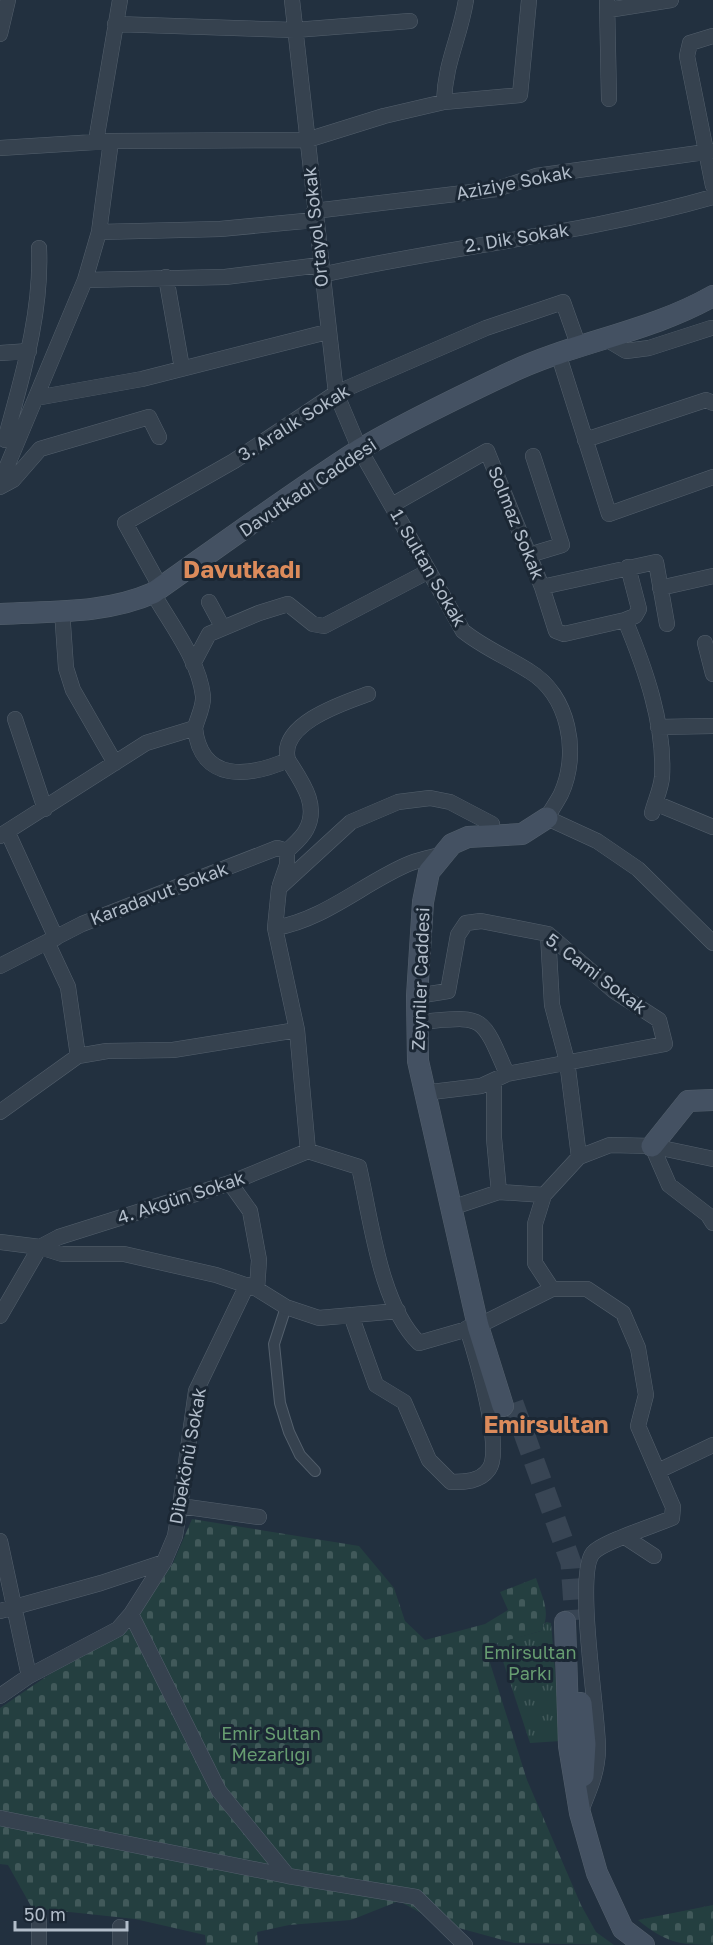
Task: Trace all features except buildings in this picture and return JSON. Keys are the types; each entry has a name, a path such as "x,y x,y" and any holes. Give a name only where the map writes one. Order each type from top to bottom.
{"main road":[{"name":"Davutkadı Caddesi","path":"0,614 120,605 157,591 360,450 507,374 558,353 606,339 692,308 713,296"},
{"name":"Zeyniler Caddesi","path":"508,1404 473,1327 451,1208 423,1093 418,1060 417,996 423,902 429,872 452,844 468,837 522,834 547,818"},
{"path":"652,1146 688,1101 713,1100"},
{"path":"569,1621 569,1746 580,1813 597,1873 623,1929 644,1945"}],"street":[{"path":"0,34 8,0"},
{"path":"8,440 36,398 85,280 99,232 104,141 115,24 120,0"},
{"name":"Ortayol Sokak","path":"292,0 327,332 336,393 360,450"},
{"path":"444,102 448,59 462,26 466,0"},
{"path":"0,148 104,141 307,140 384,116 444,102 520,95 529,0"},
{"path":"609,99 607,5 671,0"},
{"path":"115,24 295,30 410,21"},
{"path":"713,36 690,43 687,56 710,152 713,186"},
{"name":"Aziziye Sokak","path":"99,232 220,229 497,189 536,176 710,152"},
{"name":"2. Dik Sokak","path":"85,280 225,277 321,270 651,215 713,197"},
{"path":"0,485 29,351 40,282 39,248"},
{"path":"166,277 182,368"},
{"name":"3. Aralık Sokak","path":"157,591 125,523 234,461 336,393 486,328 563,302 579,347"},
{"path":"606,339 626,351 649,348 711,328"},
{"path":"36,398 142,379 327,332"},
{"path":"0,353 29,351"},
{"path":"558,353 609,514 713,477"},
{"path":"585,440 706,400 713,403"},
{"path":"0,485 13,480 40,448 149,417 159,437"},
{"name":"1. Sultan Sokak","path":"360,450 463,631 483,647 531,672 552,691 563,707 570,764 562,793 547,818"},
{"name":"Solmaz Sokak","path":"392,505 487,451 542,586 556,631 564,634 625,620"},
{"path":"529,555 562,545 533,456"},
{"path":"542,586 656,562 668,624"},
{"path":"628,567 639,609 635,616 625,620 641,658 662,750 662,780 653,808 712,825"},
{"path":"193,664 209,634 223,628 288,604 314,624 324,626 429,571"},
{"path":"660,588 713,576"},
{"path":"157,591 193,664 204,699 195,729 197,745 209,762 219,769 237,773 268,768 288,760"},
{"path":"209,602 223,628"},
{"path":"62,610 66,668 73,690 115,763"},
{"path":"705,643 713,674"},
{"path":"368,694 327,710 305,724 292,736 286,752 312,807 306,830 287,851 287,865 279,888 275,928 297,1030 308,1151 359,1167 385,1281 406,1330 419,1343 473,1327 552,1289 588,1289 623,1313 638,1348 646,1395 638,1426 673,1507 672,1518 593,1552 588,1562 587,1599 598,1747 596,1772 580,1813"},
{"path":"15,718 45,809"},
{"path":"658,727 713,726"},
{"path":"78,1056 68,987 52,940 4,835 146,742 195,729"},
{"path":"279,888 351,822 398,802 430,798 450,802 492,824"},
{"path":"547,818 597,842 638,868 713,943"},
{"name":"Karadavut Sokak","path":"0,966 82,924 277,849 287,851"},
{"path":"275,928 293,925 323,913 406,865 442,854"},
{"name":"5. Cami Sokak","path":"417,996 448,991 458,934 466,923 481,921 548,934 614,991 659,1020 665,1044 567,1061"},
{"path":"548,934 552,1005 567,1061 579,1157"},
{"path":"417,1022 461,1019 480,1022 489,1031 500,1077 494,1138 499,1192"},
{"path":"0,1112 78,1056 107,1051 173,1050 297,1030"},
{"path":"423,1093 481,1086 500,1077 567,1061"},
{"path":"552,1289 535,1263 536,1224 544,1195 579,1157 610,1145 652,1146 713,1159"},
{"path":"652,1146 669,1185 708,1215 713,1223"},
{"name":"4. Akgün Sokak","path":"40,1247 59,1237 230,1184 308,1151"},
{"path":"230,1184 250,1211 259,1260 252,1287"},
{"path":"451,1208 499,1192 544,1195"},
{"path":"0,1242 40,1247 62,1254 124,1254 216,1275 252,1287 286,1307 319,1318 398,1311"},
{"path":"0,1316 40,1247"},
{"name":"Dibekönü Sokak","path":"0,1696 29,1677 118,1629 131,1614 164,1562 175,1536 196,1391 252,1287"},
{"path":"286,1307 274,1344 280,1403 289,1432 300,1455 315,1471"},
{"path":"351,1316 376,1385 404,1402 429,1460 450,1482 472,1481 489,1469 494,1452 473,1327"},
{"path":"658,1471 713,1445"},
{"path":"180,1506 259,1517"},
{"path":"625,1537 654,1556"},
{"path":"0,1541 7,1609 29,1677"},
{"path":"7,1609 164,1562"},
{"path":"131,1614 219,1791 288,1876"},
{"path":"0,1818 288,1876 416,1896 465,1945"},
{"path":"39,1918 39,1945"},
{"path":"120,1927 120,1945"}],"green space":[{"name":"Emir Sultan Mezarlığı","path":"192,1519 359,1546 394,1588 405,1621 425,1640 485,1624 508,1610 500,1592 536,1578 546,1611 541,1631 485,1647 527,1780 581,1905 596,1932 614,1945 514,1943 437,1922 399,1901 351,1920 289,1925 257,1932 258,1945 206,1945 205,1935 135,1919 32,1908 8,1865 0,1864 0,1708 50,1674 130,1629 173,1563"},
{"name":"Emirsultan Parkı","path":"546,1622 551,1623 561,1741 530,1743 497,1643 541,1631"},
{"path":"713,1905 713,1945 672,1941 638,1920"}],"tunnel":[{"path":"513,1403 571,1563 575,1620"}],"district":[{"name":"Davutkadı","path":"242,570"},
{"name":"Emirsultan","path":"546,1425"}]}
